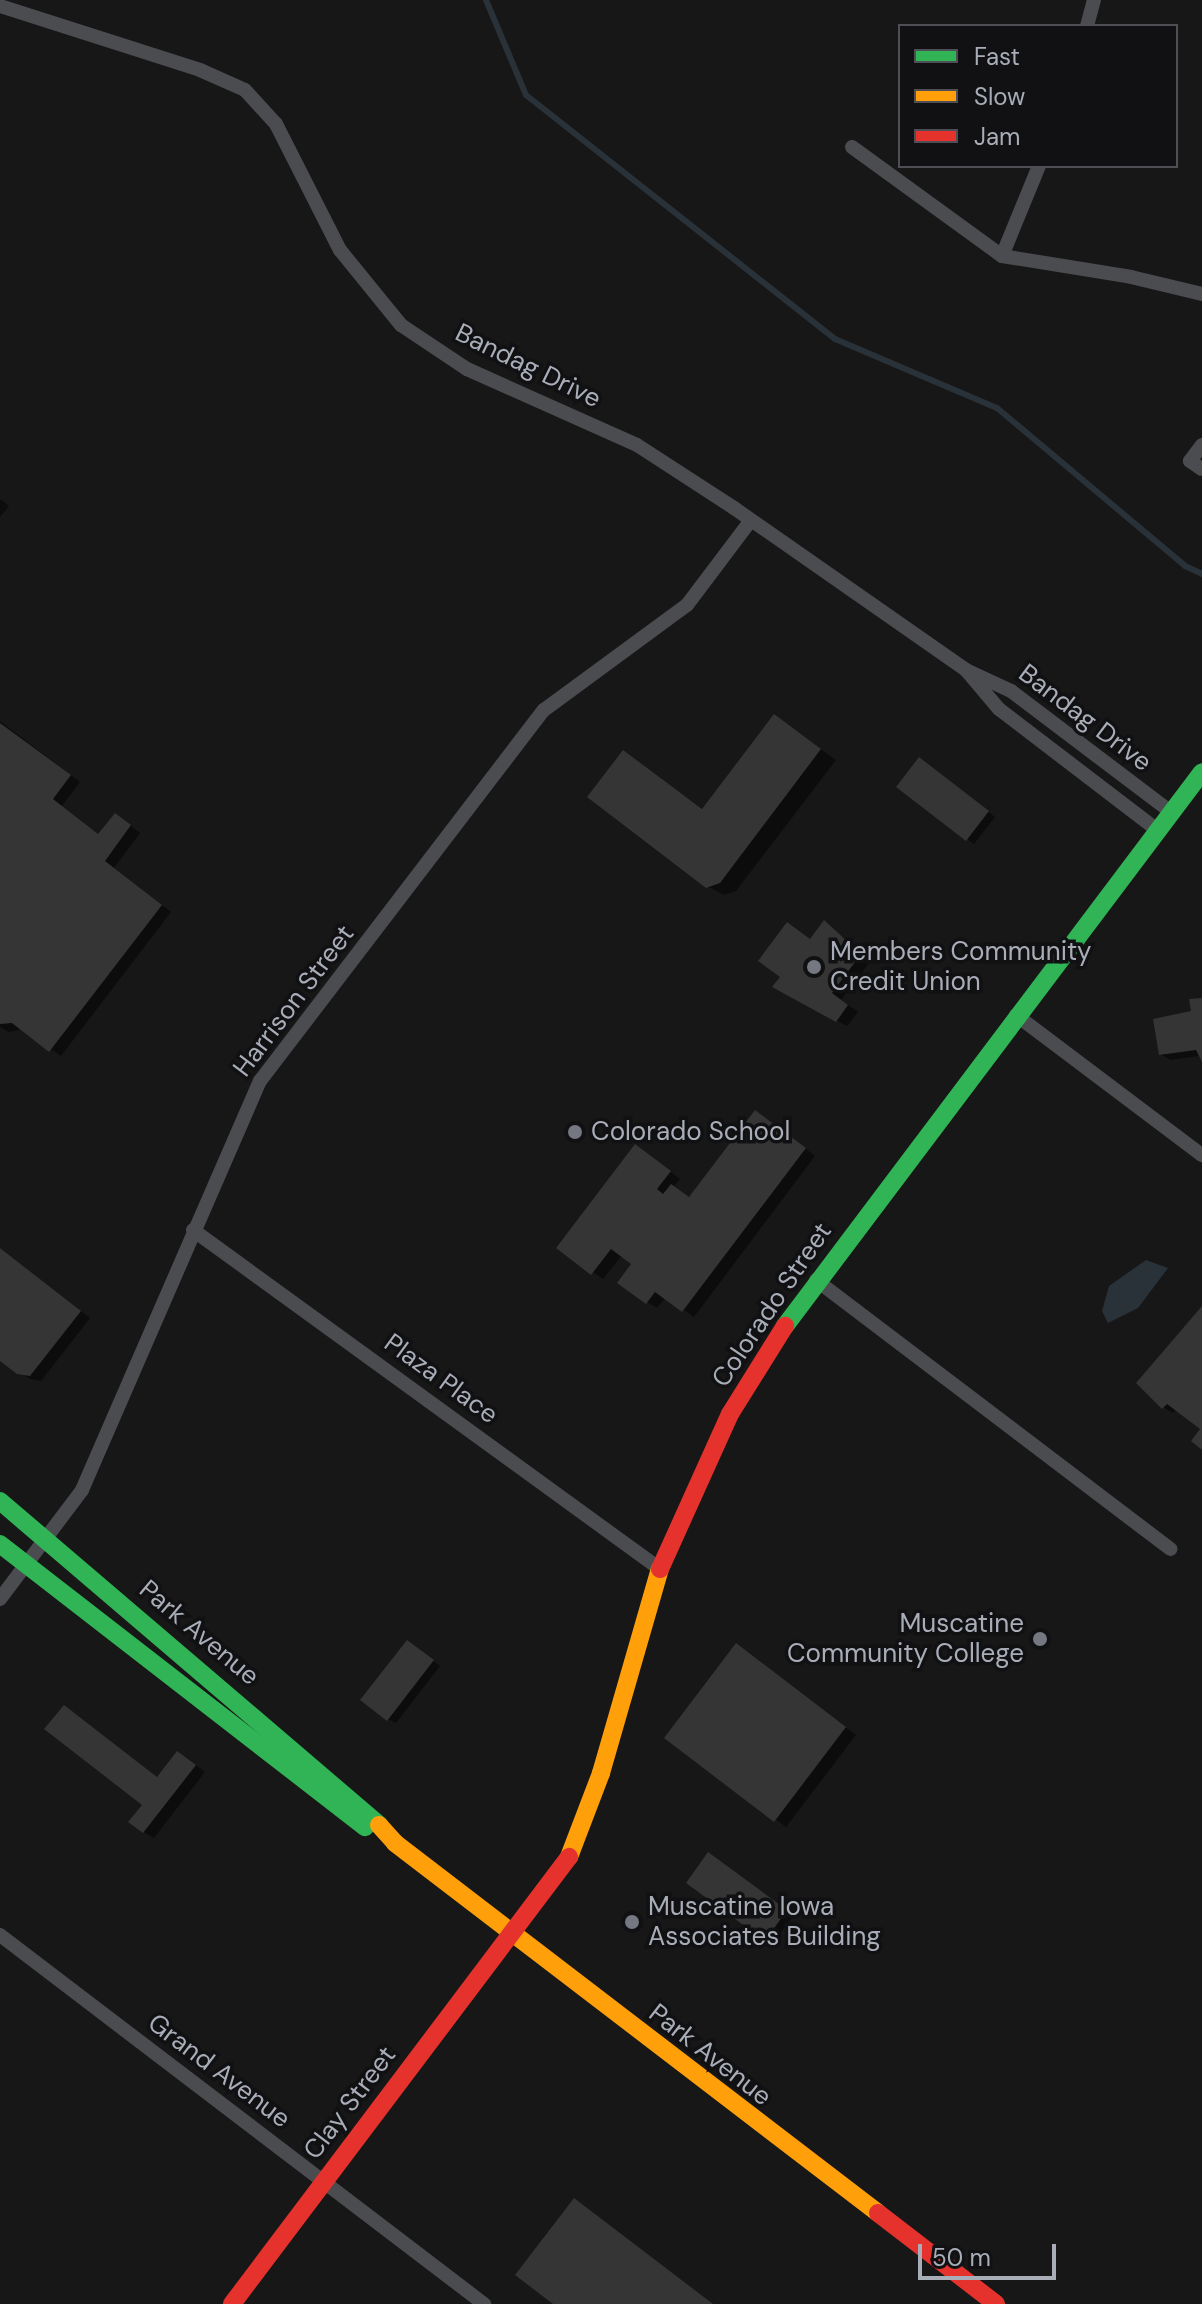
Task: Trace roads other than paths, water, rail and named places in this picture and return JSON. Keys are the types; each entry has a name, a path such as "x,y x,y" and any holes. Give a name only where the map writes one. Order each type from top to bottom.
{"main road":[{"name":"Colorado Street","path":"511,1934 571,1854 582,1830 660,1569 730,1414 816,1280 1202,772"},
{"name":"Park Avenue","path":"0,1501 367,1811 395,1843"},
{"name":"Park Avenue","path":"0,1544 335,1807 395,1843 995,2304"},
{"name":"Clay Street","path":"232,2304 511,1934"}],"street":[{"path":"1088,24 1094,0"},
{"name":"Bandag Drive","path":"0,6 200,70 245,90 276,124 340,250 401,325 467,369 637,445 751,520 966,670 1011,691 1171,812"},
{"path":"852,147 1002,256 1131,277 1196,294 1202,305"},
{"path":"1002,256 1038,168"},
{"path":"1202,445 1190,461 1202,469"},
{"name":"Harrison Street","path":"0,1599 82,1490 260,1081 544,710 687,605 751,520"},
{"name":"Bandag Drive","path":"966,670 999,709 1157,830"},
{"path":"1016,1015 1202,1155"},
{"name":"Plaza Place","path":"193,1230 660,1569"},
{"path":"816,1280 1170,1549"},
{"name":"Grand Avenue","path":"0,1935 484,2304"}],"waterway":[{"path":"486,0 526,95 835,339 997,408 1185,566 1202,574"}],"place":[{"name":"Members Community Credit Union","path":"814,967"},
{"name":"Colorado School","path":"575,1132"},
{"name":"Muscatine Community College","path":"1040,1639"},
{"name":"Muscatine Iowa Associates Building","path":"632,1922"}]}
